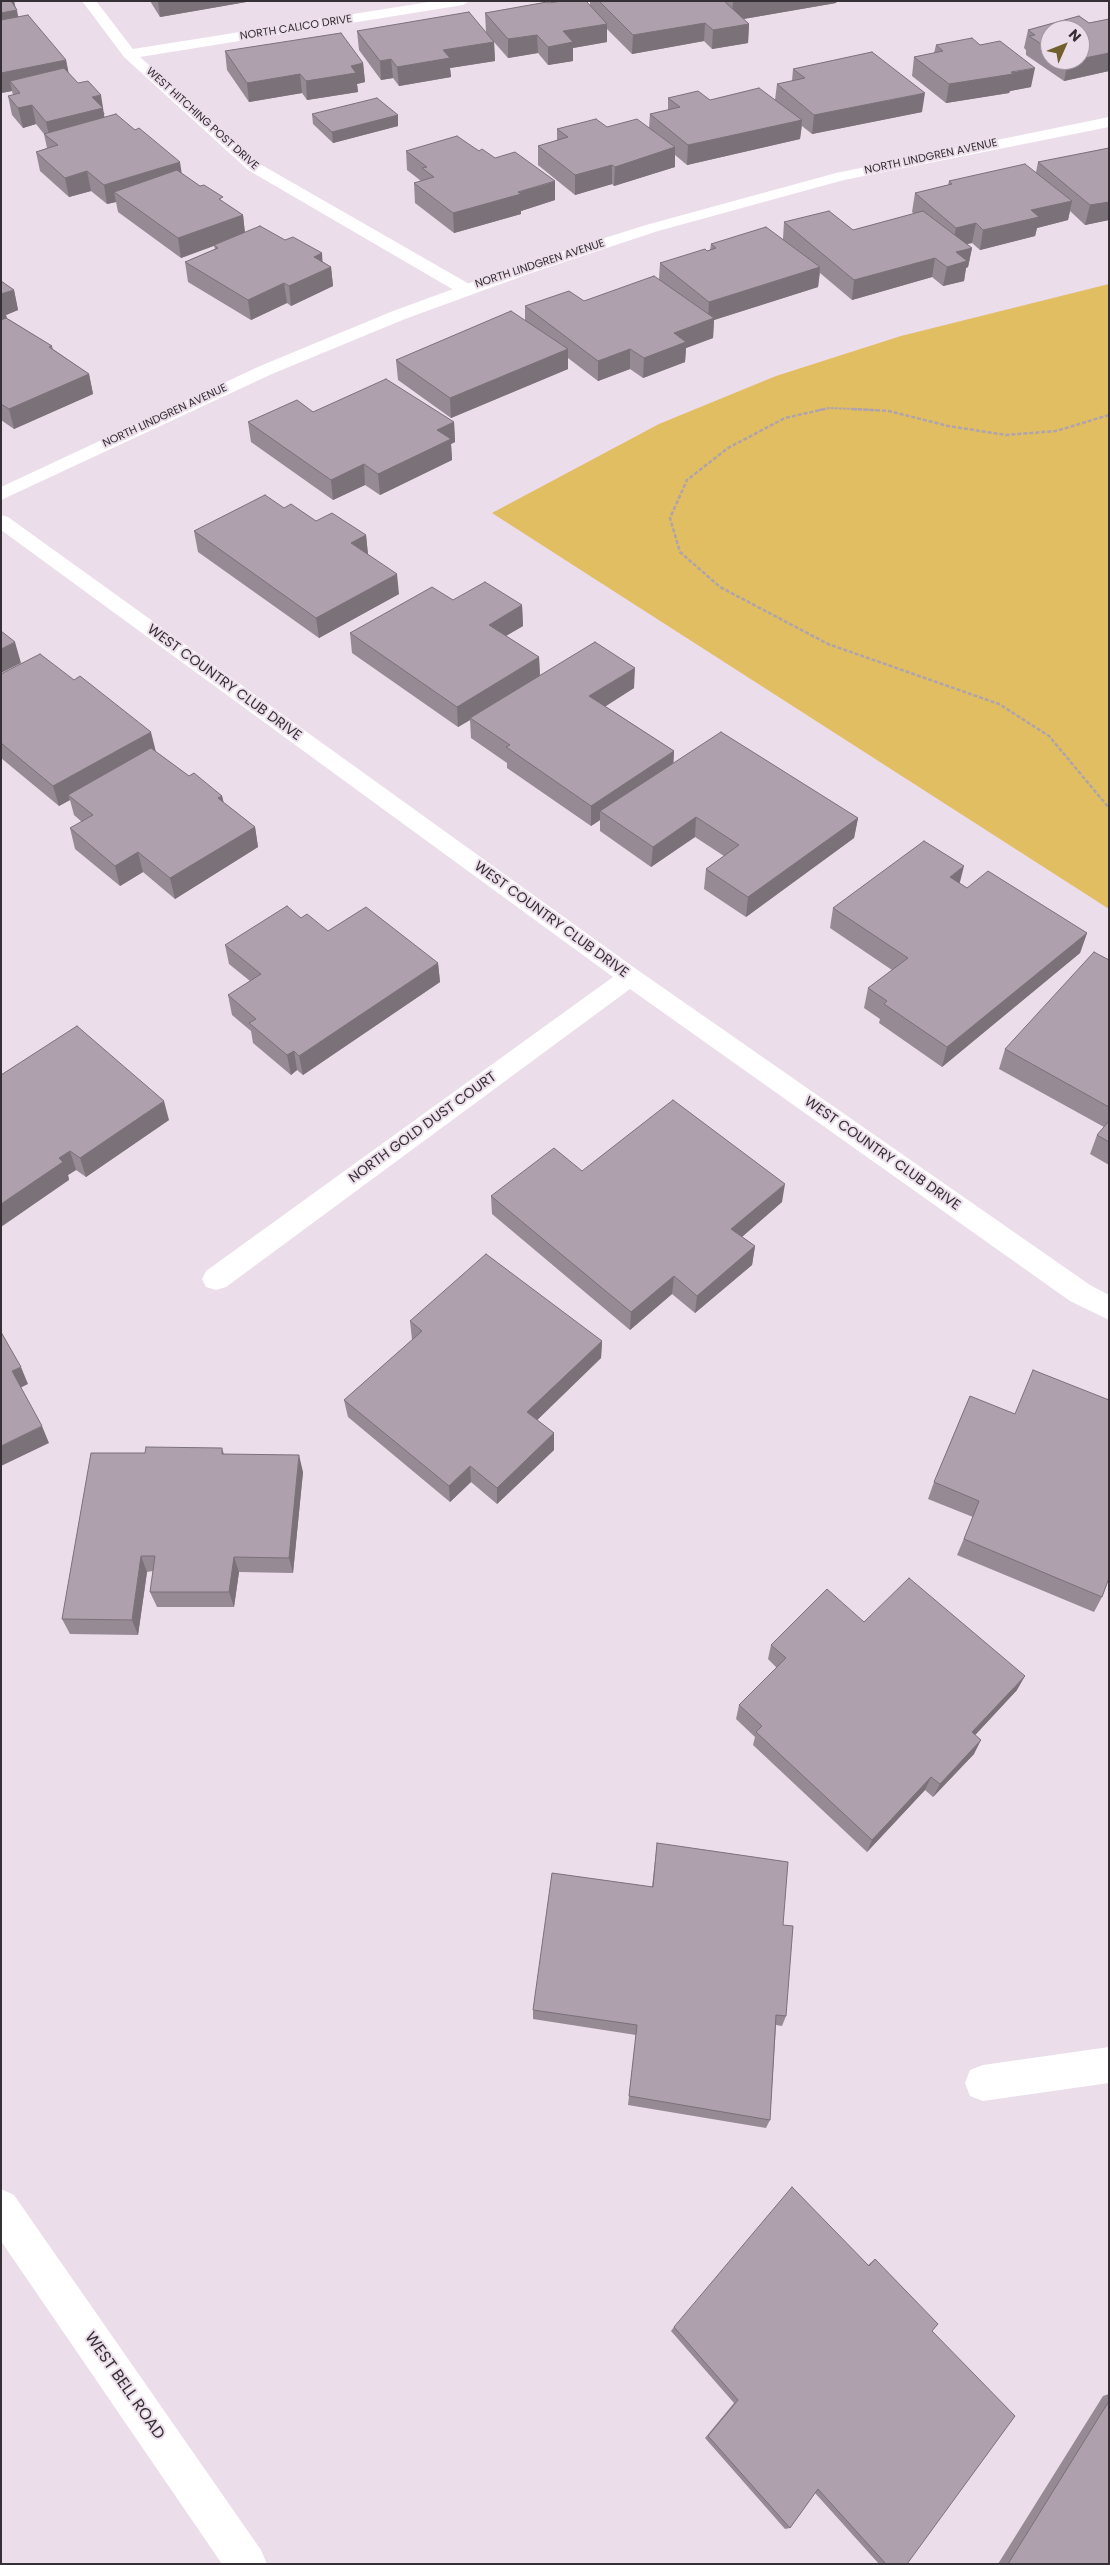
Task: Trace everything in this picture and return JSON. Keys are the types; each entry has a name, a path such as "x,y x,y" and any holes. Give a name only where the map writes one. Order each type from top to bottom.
{"street":[{"name":"WEST HITCHING POST DRIVE","path":"89,1 129,54 254,167 466,289"},
{"name":"NORTH CALICO DRIVE","path":"129,54 463,1"},
{"name":"NORTH LINDGREN AVENUE","path":"1,494 266,370 466,289 652,228 779,192 905,161 1109,122"},
{"name":"WEST COUNTRY CLUB DRIVE","path":"1,522 630,977 1080,1293 1109,1309"},
{"name":"NORTH GOLD DUST COURT","path":"216,1279 630,977"},
{"path":"983,2083 1109,2065"},
{"name":"WEST BELL ROAD","path":"1,2208 247,2564"}],"path":[{"path":"1109,415 1056,431 1006,435 948,426 890,411 830,408 785,418 728,448 687,480 670,518 680,552 720,587 828,644 999,704 1049,736 1109,808"}],"shaded area":[{"path":"1109,284 1109,909 492,513 659,424 776,376 901,336"}],"building":[{"path":"1,1 11,1 17,10 1,13"},
{"path":"586,1 607,24 563,31 573,42 548,47 537,35 508,39 485,13 547,2"},
{"path":"599,1 724,1 749,24 713,30 705,23 633,35"},
{"path":"469,12 494,42 443,50 450,58 397,67 391,59 380,61 357,31"},
{"path":"28,15 66,60 1,73 1,20"},
{"path":"1079,16 1085,20 1064,20"},
{"path":"1109,19 1109,53 1090,57 1090,23"},
{"path":"1040,27 1040,43 1029,36 1035,35 1028,30"},
{"path":"341,33 363,63 351,66 356,73 306,81 300,74 247,83 225,51"},
{"path":"972,38 980,45 1000,41 1035,68 1011,72 1013,74 949,84 914,57 943,51 936,45"},
{"path":"872,52 925,93 814,115 777,84 805,78 793,69"},
{"path":"64,68 78,83 88,81 101,95 92,97 103,108 46,122 32,105 18,108 8,96 20,93 10,81"},
{"path":"759,88 802,120 688,145 650,114 680,107 668,98 698,91 710,100"},
{"path":"377,98 398,115 332,132 312,114"},
{"path":"116,114 135,130 139,128 180,162 104,185 87,171 65,178 36,152 58,145 44,134"},
{"path":"596,119 607,127 637,119 675,147 615,167 612,165 575,175 538,146 568,137 557,129"},
{"path":"457,136 479,151 482,149 495,158 515,152 555,181 518,192 521,194 453,213 414,183 434,177 422,168 427,167 406,151"},
{"path":"1109,148 1109,202 1090,205 1038,162"},
{"path":"1025,164 1072,201 1031,210 1039,217 983,230 976,223 956,228 915,193 952,184 949,181"},
{"path":"177,170 200,186 204,185 223,197 219,199 243,215 178,238 114,192"},
{"path":"829,211 853,230 923,211 972,248 956,252 967,261 947,267 935,258 854,280 784,222"},
{"path":"260,226 285,240 293,237 322,253 314,257 331,267 289,286 284,283 248,300 185,262 218,248 214,245"},
{"path":"766,227 820,267 709,302 660,263 705,249 707,251 716,248 711,244"},
{"path":"654,276 714,318 674,333 686,342 644,358 630,349 598,361 525,306 569,291 584,301"},
{"path":"1,281 14,290 1,294"},
{"path":"511,311 568,349 450,398 396,360"},
{"path":"6,318 52,346 49,347 89,374 9,409 1,404 1,320"},
{"path":"386,379 454,422 437,430 451,439 378,474 364,464 331,480 248,422 297,400 313,412"},
{"path":"265,495 284,508 291,504 316,521 332,513 366,535 351,543 397,574 316,618 194,531"},
{"path":"485,582 522,605 489,625 539,657 457,707 350,633 432,587 453,600"},
{"path":"1,631 15,642 1,649"},
{"path":"595,642 635,668 589,696 674,751 591,806 506,747 510,745 470,718"},
{"path":"40,654 74,680 80,676 151,732 53,786 1,743 1,674"},
{"path":"721,732 858,818 748,897 706,869 739,845 696,817 653,847 600,811"},
{"path":"151,748 189,776 194,773 222,796 218,798 255,827 170,878 138,852 115,866 70,828 93,815 68,795"},
{"path":"924,841 964,866 950,877 967,888 988,871 1087,933 947,1047 884,1004 887,1001 868,988 908,958 833,908"},
{"path":"287,906 301,918 307,914 328,931 366,907 438,963 299,1056 294,1051 287,1055 249,1023 256,1019 228,995 261,974 225,945"},
{"path":"1094,952 1109,960 1109,1107 1005,1049"},
{"path":"77,1026 164,1101 80,1158 70,1151 59,1158 63,1162 1,1204 1,1075"},
{"path":"673,1100 785,1184 731,1229 755,1246 697,1296 674,1276 631,1312 491,1196 554,1148 582,1171"},
{"path":"1109,1121 1109,1142 1097,1135"},
{"path":"486,1254 602,1341 527,1412 554,1433 497,1488 470,1466 449,1486 344,1400 422,1331 410,1321"},
{"path":"1,1332 21,1367 12,1371 42,1426 1,1446"},
{"path":"1033,1370 1109,1400 1109,1578 1102,1597 964,1539 979,1501 934,1482 970,1396 1015,1414"},
{"path":"146,1447 222,1448 222,1454 299,1455 289,1558 234,1557 229,1592 150,1592 155,1556 141,1556 132,1620 62,1619 91,1453 145,1453"},
{"path":"909,1578 1025,1676 972,1732 981,1740 940,1784 931,1777 872,1840 756,1732 762,1726 739,1705 786,1658 771,1645 827,1589 864,1622"},
{"path":"657,1843 788,1862 783,1925 793,1926 786,2016 776,2015 770,2120 629,2096 637,2025 533,2010 552,1873 653,1887"},
{"path":"792,2187 869,2266 875,2259 938,2324 932,2331 1015,2416 907,2564 886,2564 818,2489 790,2528 708,2436 738,2400 674,2327"},
{"path":"1109,2401 1109,2564 1008,2564"}]}
